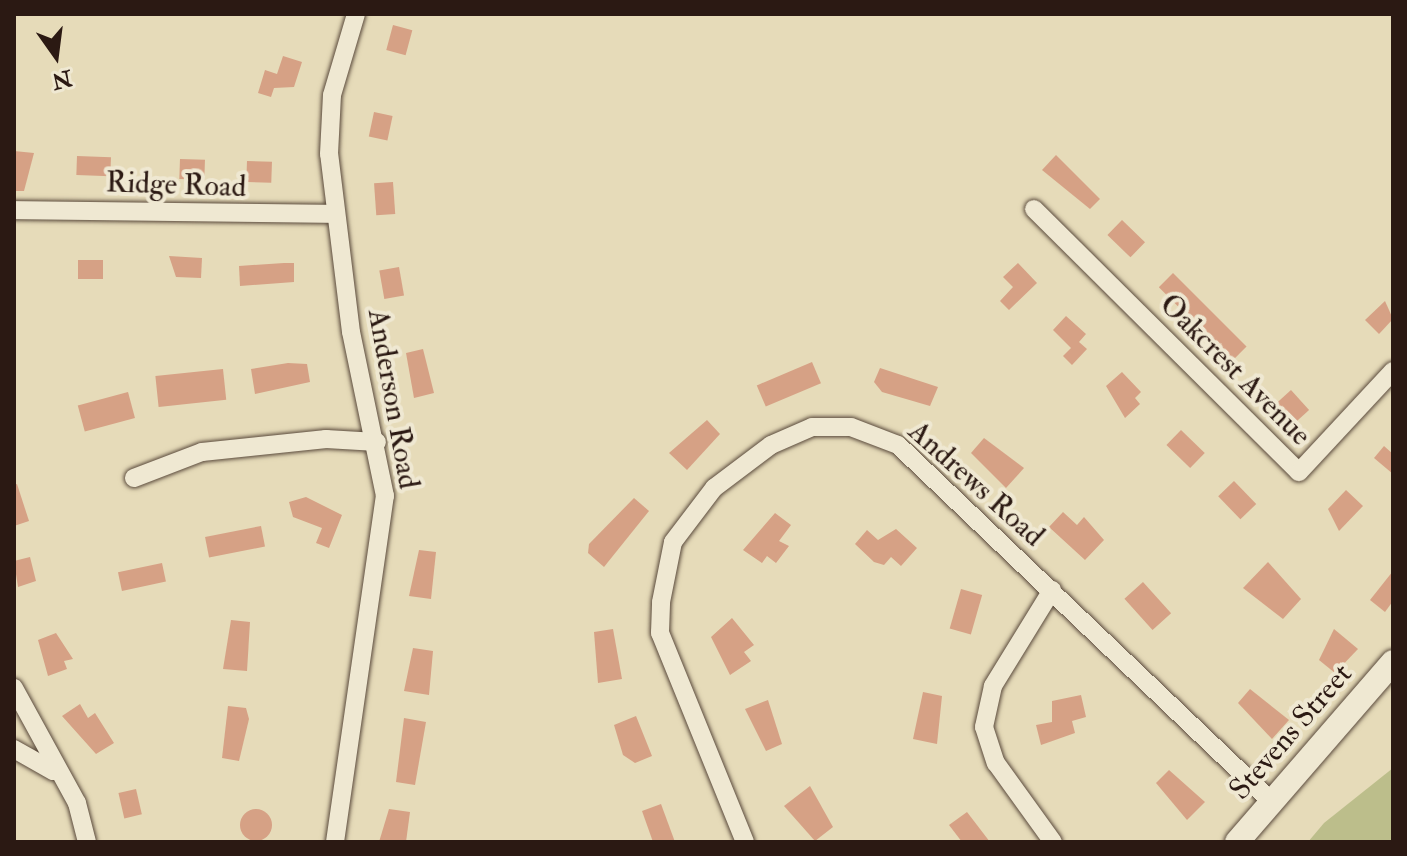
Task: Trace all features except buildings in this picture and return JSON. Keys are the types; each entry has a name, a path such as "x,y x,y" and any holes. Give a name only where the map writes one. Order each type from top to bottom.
{"street":[{"name":"Anderson Road","path":"335,842 380,561 385,496 335,214 332,95 356,14"},
{"name":"Oakcrest Avenue","path":"1034,209 1299,472 1393,371"},
{"name":"Ridge Road","path":"14,210 335,214"},
{"name":"Andrews Road","path":"745,842 660,633 673,542 714,488 771,445 812,427 851,427 898,445 1273,803"},
{"path":"134,478 202,452 326,439 377,442"},
{"path":"1052,590 993,686 984,727 996,763 1053,842"},
{"name":"Stevens Street","path":"1237,842 1393,662"},
{"path":"14,688 57,773 77,803 87,842"},
{"path":"14,749 57,773"}],"green space":[{"path":"1393,768 1393,842 1308,842 1324,823"}]}
